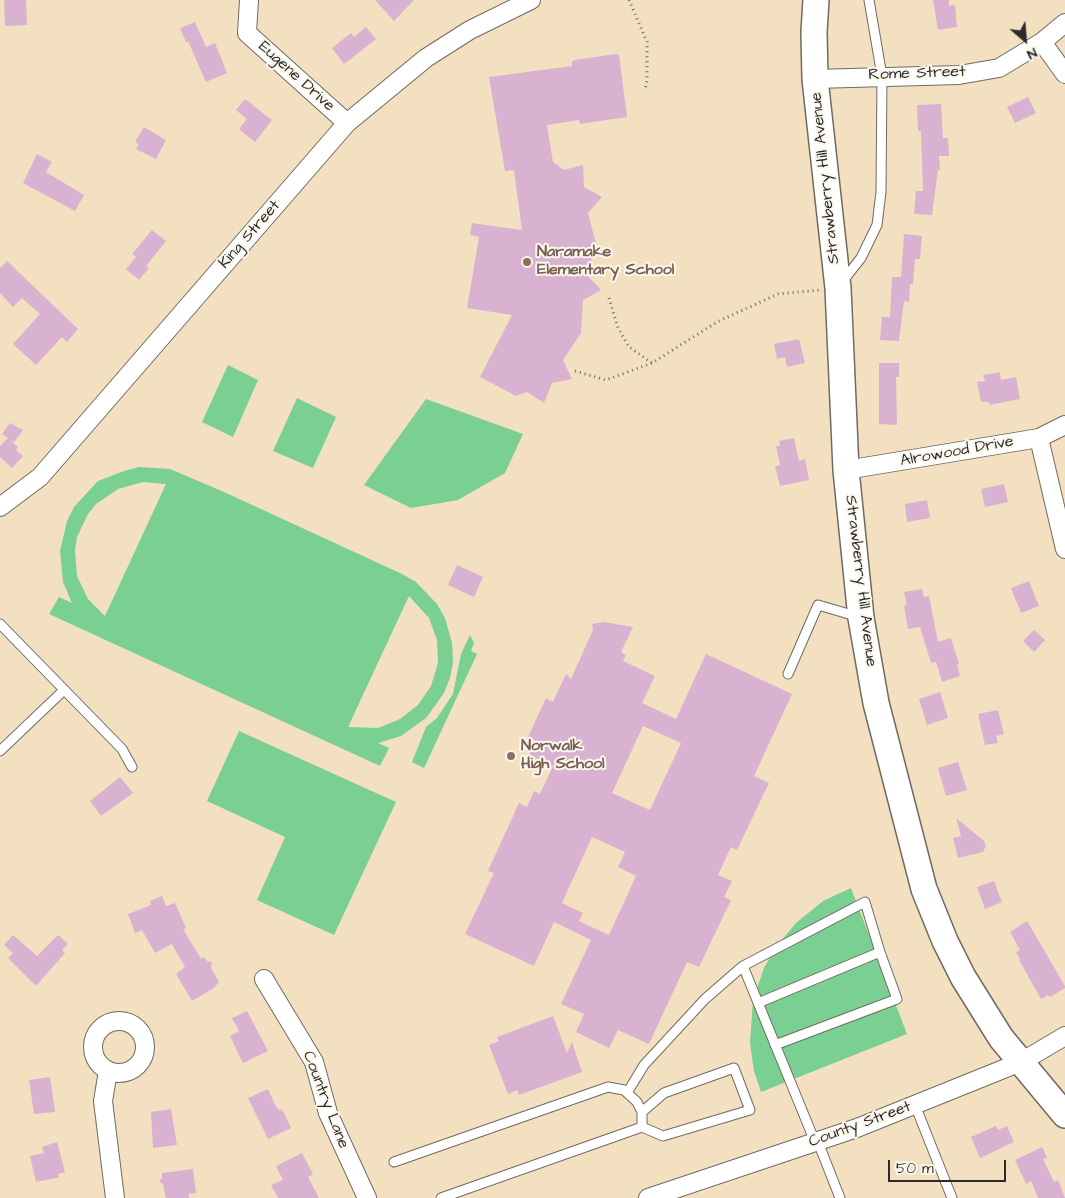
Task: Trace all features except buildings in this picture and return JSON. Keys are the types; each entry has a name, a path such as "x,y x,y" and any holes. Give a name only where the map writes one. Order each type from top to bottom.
{"main road":[{"name":"Strawberry Hill Avenue","path":"816,0 814,32 815,79 838,288 846,470 862,618 876,703 924,889 945,941 963,977 1002,1038 1065,1114"}],"street":[{"name":"Eugene Drive","path":"249,0 247,33 347,123"},
{"name":"King Street","path":"0,507 40,476 347,123 434,54 470,30 531,0"},
{"name":"Rome Street","path":"815,79 959,75 999,68 1042,42 1065,23"},
{"path":"1042,42 1065,74"},
{"name":"Alrowood Drive","path":"846,470 1038,438 1065,425"},
{"path":"1038,438 1065,549"},
{"name":"Country Lane","path":"264,978 314,1062 328,1113 367,1198"},
{"name":"County Street","path":"648,1198 817,1142 915,1105 1021,1062 1065,1036"},
{"path":"108,1070 102,1101 115,1198"}],"lane":[{"path":"838,288 861,258 877,225 881,192 882,76 870,0"},
{"path":"788,674 818,605 862,618"},
{"path":"0,624 122,748 132,766"},
{"path":"0,751 64,690"},
{"path":"627,1093 650,1059 705,998 743,966 865,902 897,999 775,1044"},
{"path":"758,1003 880,952"},
{"path":"743,966 840,1198"},
{"path":"441,1198 642,1127 664,1136 750,1110 734,1068 664,1093 642,1112"},
{"path":"394,1162 608,1086 627,1093 637,1102 642,1112 642,1127"},
{"path":"915,1105 952,1198"}],"path":[{"path":"629,0 647,42 645,89"},
{"path":"575,371 606,380 652,363 717,322 778,294 838,288"},
{"path":"609,298 618,328 629,347 652,363"}],"green space":[{"path":"228,365 258,380 233,437 202,422"},
{"path":"297,398 336,417 313,468 273,451"},
{"path":"426,399 523,434 505,473 458,500 411,508 364,485"},
{"path":"139,467 170,469 402,574 416,582 437,604 445,618 452,643 453,663 450,678 444,693 426,718 401,736 378,743 389,748 380,766 49,614 59,597 72,603 63,582 60,551 67,521 74,507 98,481","holes":["143,482 166,484 105,616 88,599 77,576 75,550 77,537 88,514 96,504 118,489","409,596 429,618 437,640 438,663 431,686 418,705 400,719 378,728 348,727"]},
{"path":"470,635 474,643 471,651 477,654 424,768 412,762 426,727 437,718 453,694 461,654"},
{"path":"239,731 396,802 334,935 257,900 285,837 207,801"},
{"path":"851,888 907,1034 761,1092 754,1071 750,1043 753,1000 764,968 776,947 796,923 823,901"}],"place":[{"name":"Naramake Elementary School","path":"527,262"},
{"name":"Norwalk High School","path":"511,756"}]}
